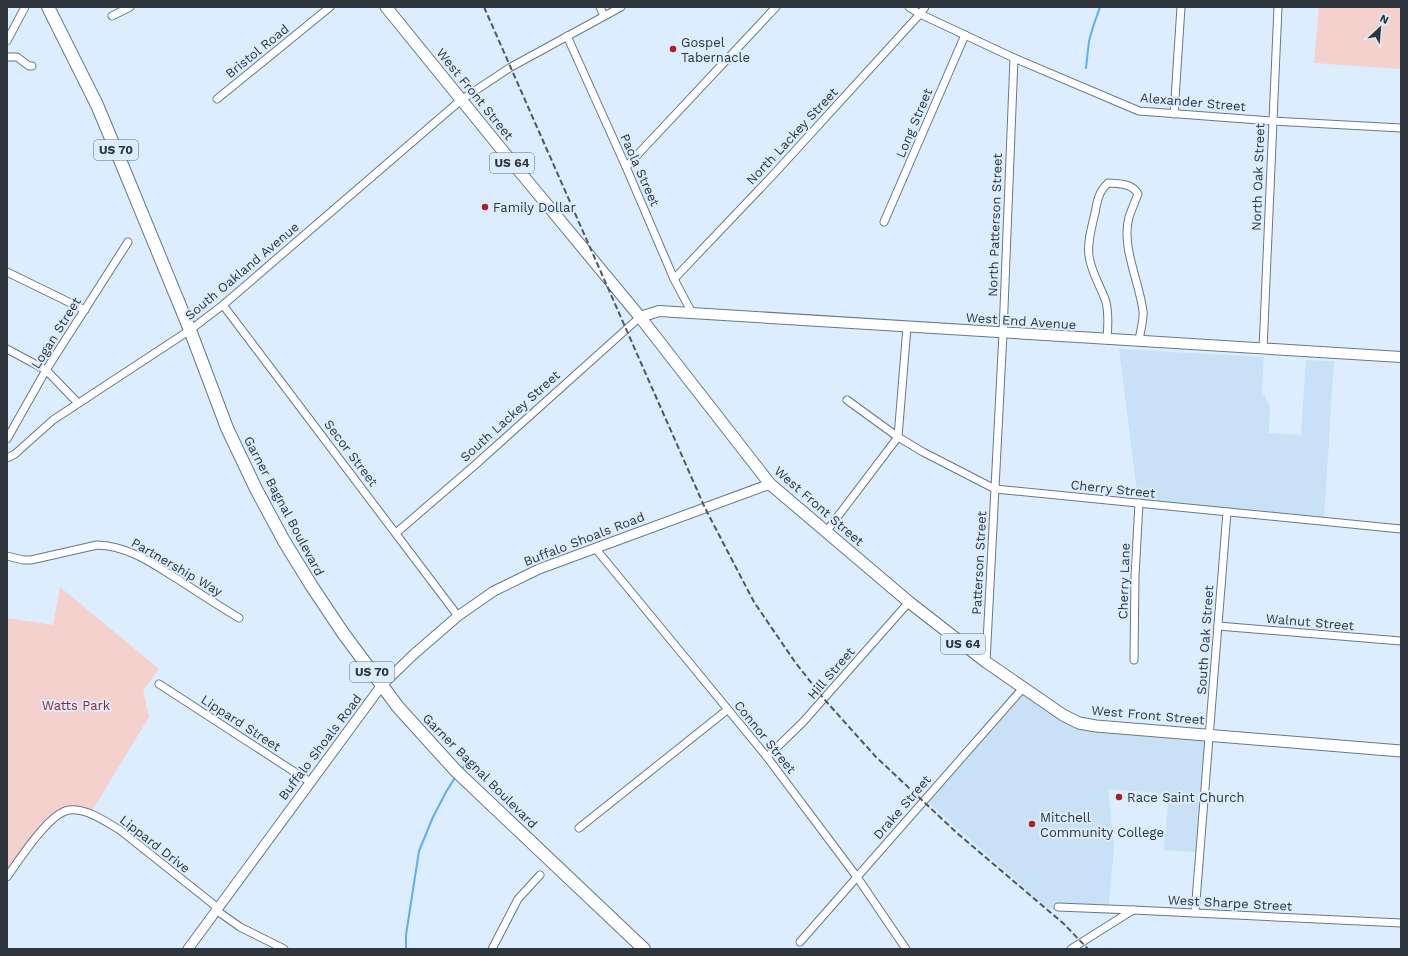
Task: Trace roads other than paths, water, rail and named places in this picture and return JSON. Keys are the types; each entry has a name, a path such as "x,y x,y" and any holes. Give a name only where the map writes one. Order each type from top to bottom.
{"highway":[{"name":"Garner Bagnal Boulevard","path":"48,7 97,105 190,330 227,428 266,508 311,585 343,633 398,707 456,771 644,949"}],"main road":[{"name":"West Front Street","path":"386,7 640,316 770,484 909,602 986,662 1063,715 1079,723 1096,726 1401,750"},
{"name":"West End Avenue","path":"640,316 659,311 1401,357"}],"street":[{"path":"7,41 25,7"},
{"path":"112,16 130,7"},
{"name":"Bristol Road","path":"217,99 330,7"},
{"path":"600,7 604,16"},
{"name":"South Oakland Avenue","path":"7,458 20,449 53,420 190,330 222,305 461,100 510,67 620,7"},
{"path":"626,167 776,7"},
{"name":"Alexander Street","path":"909,7 920,14 1014,58 1139,111 1272,121 1401,128"},
{"name":"North Lackey Street","path":"674,279 773,175 925,7"},
{"path":"1174,114 1181,7"},
{"name":"North Oak Street","path":"1263,349 1278,7"},
{"name":"Long Street","path":"884,222 965,35"},
{"name":"Paola Street","path":"567,36 626,167 674,279 692,313"},
{"path":"7,58 17,57 29,66 32,66"},
{"name":"North Patterson Street","path":"995,490 1014,58"},
{"path":"1107,339 1108,325 1106,304 1089,256 1092,229 1098,199 1103,188 1108,183 1130,185 1138,194 1129,218 1127,233 1131,265 1137,281 1143,312 1139,341"},
{"name":"Logan Street","path":"7,439 46,370 128,242"},
{"path":"7,272 85,310"},
{"name":"Secor Street","path":"222,305 458,616"},
{"name":"South Lackey Street","path":"396,533 640,316"},
{"path":"826,532 898,437 907,327"},
{"path":"7,349 46,370 78,403"},
{"name":"Cherry Street","path":"847,400 898,437 995,490 1401,529"},
{"name":"Buffalo Shoals Road","path":"188,949 382,685 413,655 458,616 494,591 539,569 770,484"},
{"name":"Patterson Street","path":"986,662 995,490"},
{"name":"Cherry Lane","path":"1134,660 1134,576 1139,503"},
{"name":"South Oak Street","path":"1196,913 1227,512"},
{"name":"Partnership Way","path":"7,556 23,560 31,560 97,545 108,545 120,548 144,558 239,618"},
{"name":"Connor Street","path":"595,548 767,757 857,877 906,949"},
{"name":"Hill Street","path":"767,757 803,722 909,602"},
{"name":"Walnut Street","path":"1218,626 1401,641"},
{"name":"Lippard Street","path":"159,684 310,782"},
{"name":"Drake Street","path":"800,942 1023,688"},
{"path":"579,828 728,710"},
{"name":"Lippard Drive","path":"7,877 41,831 52,820 59,814 69,810 79,811 90,814 120,830 240,927 284,949"},
{"path":"492,949 518,899 540,875"},
{"name":"West Sharpe Street","path":"1058,907 1401,923"},
{"path":"1071,949 1133,910"}],"waterway":[{"path":"1086,68 1089,41 1100,7"},
{"path":"461,770 468,761"},
{"path":"406,949 406,935 419,851 433,817 456,776"}],"railway":[{"path":"484,7 705,508 754,602 795,662 824,699 876,757 957,833 1064,924 1088,949"}],"place":[{"name":"Gospel Tabernacle","path":"673,49"},
{"name":"Family Dollar","path":"485,207"},
{"name":"Race Saint Church","path":"1119,797"},
{"name":"Mitchell Community College","path":"1032,824"}],"park label":[{"name":"Watts Park","path":"76,705"}]}
